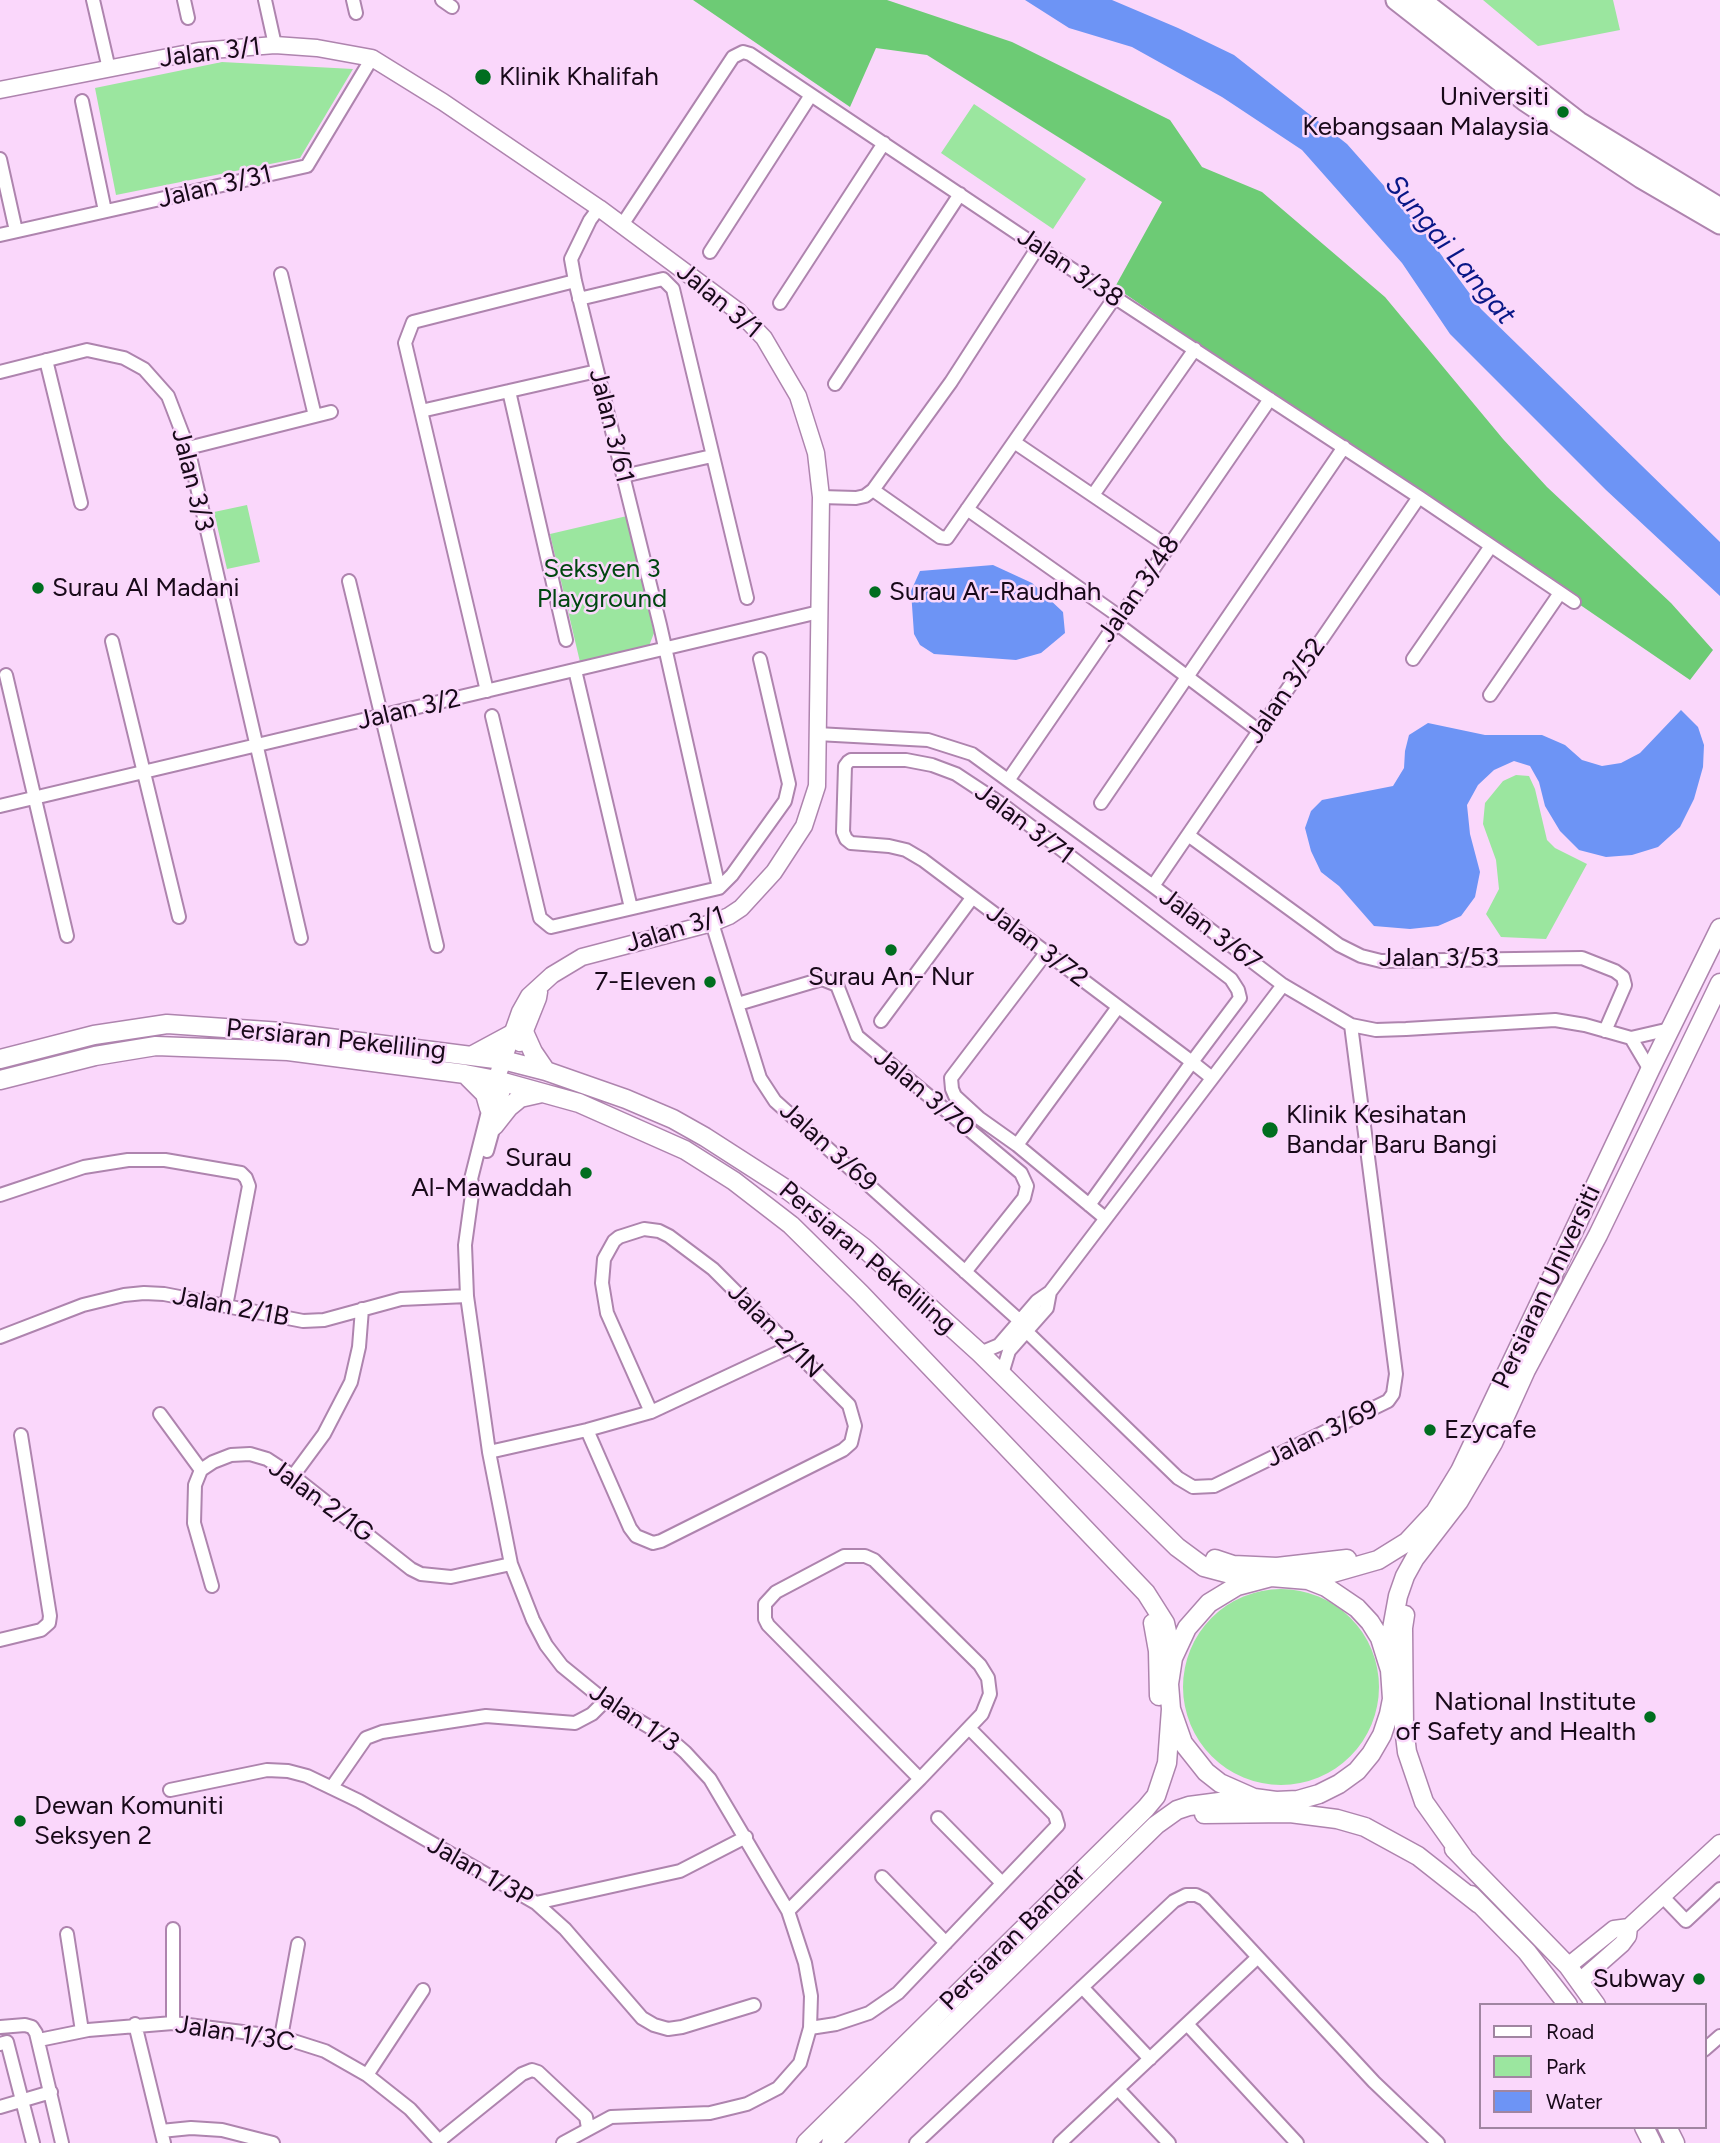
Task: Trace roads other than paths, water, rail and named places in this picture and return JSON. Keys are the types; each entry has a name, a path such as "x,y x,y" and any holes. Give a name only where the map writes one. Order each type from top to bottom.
{"main road":[{"path":"1396,0 1525,101 1641,178 1720,224"},
{"path":"1421,0 1579,122 1720,208"},
{"name":"Persiaran Universiti","path":"1308,1580 1378,1560 1406,1542 1435,1512 1460,1471 1481,1428 1720,928"},
{"name":"Persiaran Universiti","path":"1387,1656 1398,1596 1405,1576 1415,1558 1459,1501 1493,1443 1526,1370 1598,1235 1720,983"},
{"name":"Persiaran Pekeliling","path":"0,1059 94,1035 167,1024 282,1032 508,1061 597,1088 673,1119 740,1158 789,1191 863,1247 980,1353 1192,1560 1204,1567 1253,1580"},
{"path":"473,1055 518,1033 545,1071"},
{"name":"Persiaran Pekeliling","path":"0,1080 95,1056 156,1046 288,1051 501,1081 579,1103 685,1150 734,1181 792,1225 861,1294 1146,1593 1164,1623 1173,1658"},
{"path":"465,1074 485,1094 489,1108"},
{"path":"494,1126 520,1098 542,1093"},
{"path":"1157,1528 1176,1535 1196,1550 1233,1565 1277,1567 1334,1562 1357,1557 1385,1545 1408,1528 1434,1498 1481,1428"},
{"path":"1463,1857 1424,1802 1407,1752 1404,1727 1403,1628 1408,1597 1420,1569 1432,1548 1471,1496 1493,1443"},
{"path":"1102,1850 1148,1792 1160,1751 1158,1651 1155,1630 1147,1609 1126,1572"},
{"path":"1271,1577 1308,1580 1326,1587 1357,1608 1380,1638 1387,1656 1392,1685 1389,1714 1382,1735 1371,1754 1357,1771 1339,1784 1298,1800 1254,1798 1236,1792 1206,1772 1183,1743 1171,1709 1169,1684 1173,1658 1187,1628 1197,1615 1222,1593 1253,1580 1271,1577"},
{"name":"Persiaran Bandar","path":"806,2143 1156,1796 1167,1763 1171,1709"},
{"path":"1389,1714 1408,1792 1431,1829 1463,1857 1568,1966 1595,2003"},
{"name":"Persiaran Bandar","path":"831,2143 1156,1825 1177,1810 1202,1803 1254,1798"},
{"path":"1298,1800 1342,1809 1385,1824 1423,1846 1527,1952 1567,2003"},
{"path":"1121,1860 1179,1821 1193,1816 1207,1813 1302,1814 1355,1824 1393,1840 1479,1904"}],"street":[{"path":"93,0 109,69"},
{"path":"184,0 188,18"},
{"path":"265,0 275,45"},
{"name":"Jalan 3/1","path":"0,90 199,51 275,45 317,48 372,58 435,96 599,208 739,312 764,338 787,375 809,424 816,453 821,497 817,786 811,806 799,835 774,873 752,897 729,916 712,923 582,957 559,969 539,986 538,999 518,1033 501,1081"},
{"name":"Jalan 3/38","path":"622,225 733,57 743,52 750,54 1344,447 1574,603"},
{"name":"Jalan 3/31","path":"0,235 307,166 372,58"},
{"path":"710,252 811,95"},
{"path":"82,101 105,211"},
{"path":"780,303 884,143"},
{"path":"0,159 16,231"},
{"path":"835,384 960,194"},
{"name":"Jalan 3/61","path":"599,208 590,220 571,259 666,649 719,888"},
{"path":"821,497 856,498 873,491 951,382 1038,247"},
{"path":"281,274 315,416"},
{"path":"579,299 663,279 673,289 747,598"},
{"path":"487,691 405,343 413,322 575,281"},
{"path":"873,491 940,537 947,538 1115,298"},
{"path":"1093,495 1195,349"},
{"name":"Jalan 3/3","path":"0,372 87,351 124,358 144,369 168,396 188,448 302,938"},
{"path":"46,360 81,503"},
{"path":"421,411 597,371"},
{"path":"509,391 566,640"},
{"name":"Jalan 3/48","path":"1009,779 1270,399"},
{"path":"188,448 331,412"},
{"path":"1014,442 1169,547"},
{"path":"1101,803 1344,447"},
{"path":"623,476 712,456"},
{"name":"Jalan 3/52","path":"1153,886 1419,497"},
{"path":"967,509 1118,620 1187,677 1259,730"},
{"path":"1413,659 1491,546"},
{"path":"349,581 438,946"},
{"path":"1490,695 1560,593"},
{"name":"Jalan 3/2","path":"0,806 818,612"},
{"path":"112,641 179,917"},
{"path":"492,716 540,918 551,927 719,888 732,875 785,801 789,784 760,659"},
{"path":"575,670 631,908"},
{"path":"6,675 67,936"},
{"name":"Jalan 3/67","path":"817,734 928,740 972,754 1283,985 1352,1025 1376,1030 1555,1020 1631,1038"},
{"name":"Jalan 3/71","path":"851,843 843,832 845,766 848,762 906,760 932,765 956,774 1003,806 1231,979 1240,998 1192,1062"},
{"name":"Jalan 3/53","path":"1188,835 1339,945 1361,956 1381,961 1582,958 1615,971 1623,977 1625,985 1605,1031"},
{"name":"Jalan 3/72","path":"851,843 906,850 923,860 1212,1078"},
{"path":"881,1021 972,898"},
{"name":"Jalan 3/69","path":"712,923 760,1077 775,1101 1023,1326 1178,1478 1193,1487 1214,1486 1388,1401 1393,1394 1396,1374 1352,1025"},
{"path":"1046,953 951,1077 952,1089 979,1118 1017,1145 1105,1218"},
{"name":"Jalan 3/70","path":"738,1004 822,979 837,985 857,1036 1021,1173 1027,1186 1024,1198 965,1272"},
{"path":"1002,1374 1009,1351 1037,1301 1050,1292 1283,985"},
{"path":"1017,1145 1118,1007"},
{"path":"1650,1070 1631,1038 1670,1029"},
{"path":"1089,1205 1192,1062"},
{"name":"Jalan 1/3","path":"501,1081 489,1108 471,1179 473,1187 465,1245 467,1296 489,1452 511,1564 533,1620 546,1645 562,1666 605,1701 670,1739 710,1779 788,1911 806,1963 811,1996 810,2028 800,2063 778,2088 747,2104 710,2113 611,2117 563,2143"},
{"name":"Jalan 1/3","path":"473,1187 478,1180 494,1126 501,1081"},
{"path":"0,1195 84,1167 128,1160 166,1160 241,1173 249,1186 226,1306"},
{"name":"Jalan 2/1N","path":"587,1430 630,1528 636,1536 653,1543 844,1450 851,1443 855,1426 849,1405 713,1269 683,1245 659,1231 644,1229 619,1237 604,1259 602,1283 607,1313 651,1412"},
{"name":"Jalan 2/1B","path":"0,1336 83,1305 124,1295 164,1294 303,1321 324,1320 401,1299 467,1296"},
{"path":"293,1476 324,1434 351,1382 359,1347 362,1309"},
{"path":"980,1353 999,1345 1023,1326"},
{"path":"489,1452 587,1430 651,1412 790,1348"},
{"path":"160,1414 201,1471 195,1485 194,1522 212,1586"},
{"path":"0,1640 41,1630 46,1627 50,1616 21,1435"},
{"name":"Jalan 2/1G","path":"201,1471 213,1462 231,1455 250,1454 267,1458 421,1574 451,1577 511,1564"},
{"path":"788,1911 920,1779 969,1728 986,1709 990,1694 988,1678 980,1665 874,1560 865,1556 844,1556 776,1592 765,1604 765,1619 768,1625 920,1779"},
{"path":"332,1787 366,1738 382,1732 486,1716 575,1723 592,1714 605,1701"},
{"path":"810,2028 855,2018 884,2004 898,1993 1058,1825 1055,1815 969,1728"},
{"name":"Jalan 1/3P","path":"170,1790 267,1770 288,1771 307,1776 332,1787 536,1903 565,1929 642,2018 654,2025 668,2029 682,2027 754,2006"},
{"path":"938,1818 1002,1883"},
{"path":"536,1903 680,1871 746,1837"},
{"path":"1568,1966 1614,1929 1629,1927 1720,1843"},
{"path":"883,1877 946,1943"},
{"path":"1662,1896 1686,1921 1720,1889"},
{"path":"916,2143 1174,1901 1186,1895 1196,1895 1204,1899 1374,2082 1438,2143"},
{"path":"1580,1981 1622,1944 1628,1936 1629,1927"},
{"path":"173,1928 173,2023"},
{"path":"67,1934 82,2031"},
{"path":"281,2037 298,1944"},
{"path":"1060,2143 1258,1957"},
{"path":"1082,1987 1150,2059"},
{"path":"367,2075 423,1990"},
{"name":"Jalan 1/3C","path":"39,2039 135,2024 173,2023 281,2037 325,2051 367,2075 410,2109 440,2142"},
{"path":"135,2024 163,2137 191,2129 222,2130 273,2143"},
{"path":"1187,2024 1297,2143"},
{"path":"0,2027 32,2027 39,2039 62,2143"},
{"path":"1706,2048 1720,2036"},
{"path":"0,2044 7,2042 33,2143"},
{"path":"440,2142 529,2071 538,2072 586,2117 588,2128"},
{"path":"1118,2089 1169,2143"},
{"path":"0,2107 51,2092"}],"water":[{"path":"1025,0 1112,0 1178,28 1234,55 1347,144 1423,230 1481,309 1720,542 1720,596 1606,490 1450,334 1402,263 1302,150 1222,97 1132,47 1069,28"},
{"path":"993,565 1032,583 1063,612 1065,633 1041,653 1016,660 934,654 920,645 914,634 911,591 920,571"},
{"path":"1681,710 1698,727 1704,745 1703,767 1694,799 1680,827 1658,847 1632,855 1606,857 1579,850 1560,831 1545,806 1539,782 1530,766 1514,761 1494,770 1478,785 1467,805 1470,834 1480,872 1475,897 1461,916 1438,926 1410,929 1374,926 1339,886 1321,872 1311,851 1305,828 1311,811 1322,800 1393,786 1404,768 1409,735 1428,723 1485,735 1542,735 1565,745 1582,760 1602,766 1621,763 1640,753"}],"place":[{"name":"Klinik Khalifah","path":"483,77"},
{"name":"Universiti Kebangsaan Malaysia","path":"1563,112"},
{"name":"Surau Al Madani","path":"38,588"},
{"name":"Surau Ar-Raudhah","path":"875,592"},
{"name":"Surau An- Nur","path":"891,950"},
{"name":"7-Eleven","path":"710,982"},
{"name":"Klinik Kesihatan Bandar Baru Bangi","path":"1270,1130"},
{"name":"Surau Al-Mawaddah","path":"586,1173"},
{"name":"Ezycafe","path":"1430,1430"},
{"name":"National Institute of Safety and Health","path":"1650,1717"},
{"name":"Dewan Komuniti Seksyen 2","path":"20,1821"},
{"name":"Subway","path":"1699,1979"}],"water label":[{"name":"Sungai Langat","path":"1450,250"}],"park label":[{"name":"Seksyen 3 Playground","path":"602,584"}]}
